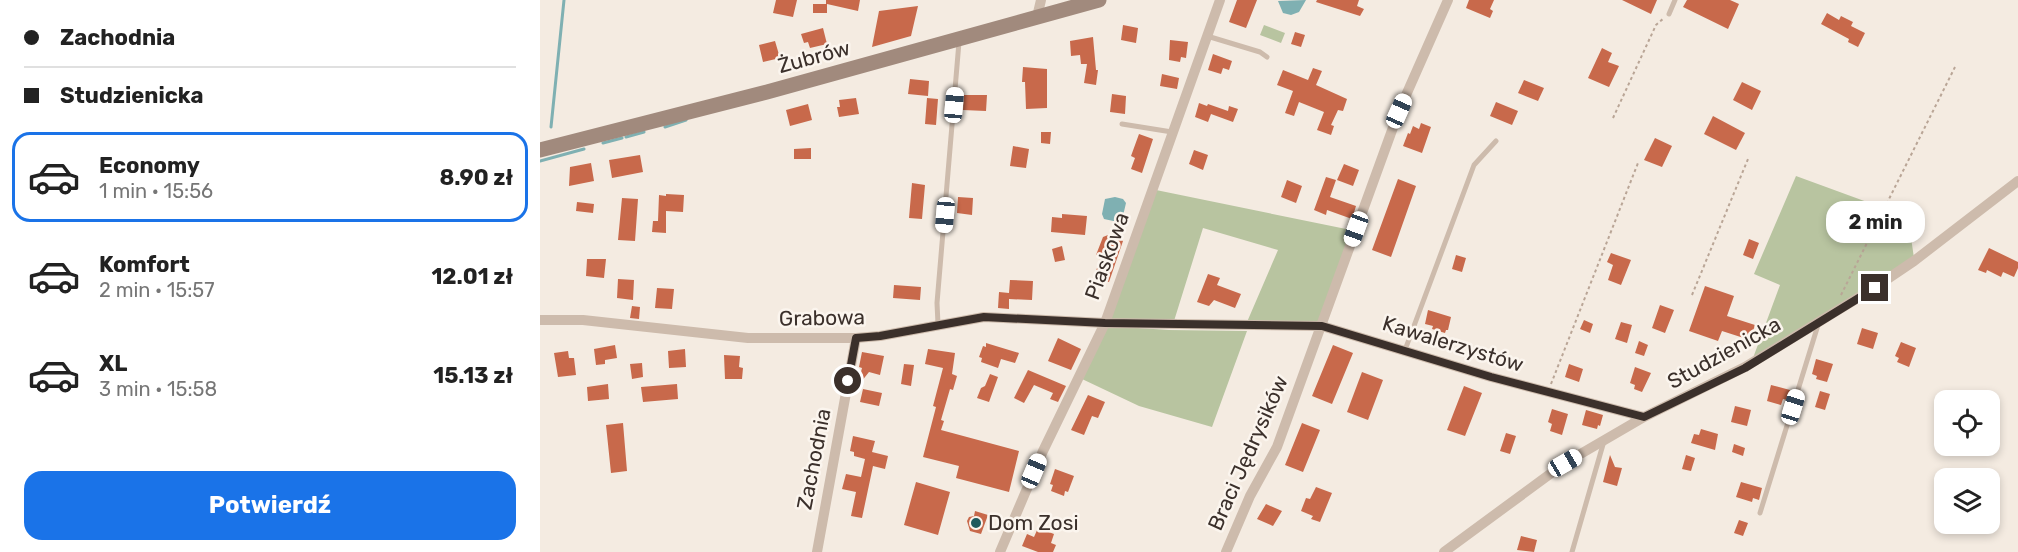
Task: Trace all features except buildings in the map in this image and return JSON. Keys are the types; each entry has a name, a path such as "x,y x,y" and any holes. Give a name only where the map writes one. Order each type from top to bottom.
{"main road":[{"name":"Żubrów","path":"540,150 766,92 1099,0"}],"street":[{"path":"1037,17 1041,0"},
{"name":"Piaskowa","path":"1000,552 1042,451 1105,323 1220,0"},
{"name":"Braci Jędrysików","path":"1226,552 1250,496 1277,447 1399,111 1448,0"},
{"name":"Studzienicka","path":"1444,552 1565,463 1644,417 1745,368 1841,309 1914,261 2018,181"},
{"name":"Grabowa","path":"540,320 583,320 748,338 880,336 984,317 1105,323"},
{"name":"Kawalerzystów","path":"1105,323 1322,326 1548,392 1644,417"},
{"name":"Zachodnia","path":"817,552 856,338"}],"lane":[{"path":"1669,14 1675,0"},
{"path":"1207,36 1260,52 1267,57"},
{"path":"938,324 937,303 960,39"},
{"path":"1122,124 1172,132"},
{"path":"1405,350 1474,165 1496,141"},
{"path":"1760,513 1819,322"},
{"path":"1572,552 1604,441"}],"path":[{"path":"1613,118 1656,24 1669,14"},
{"path":"1841,309 1838,302 1955,67"},
{"path":"1692,295 1748,159"},
{"path":"1548,392 1638,163"}],"green space":[{"path":"1264,25 1285,33 1281,43 1260,35"},
{"path":"1796,176 1908,217 1914,258 1753,358 1780,285 1754,274"},
{"path":"1156,190 1351,230 1319,323 1247,322 1278,250 1203,228 1174,321 1109,320"},
{"path":"1107,326 1247,331 1212,427 1139,406 1082,379"}],"water":[{"path":"1306,0 1299,12 1291,15 1283,13 1278,1"},
{"path":"1115,197 1123,199 1126,203 1122,220 1118,222 1104,219 1102,214 1105,199"}],"waterway":[{"path":"551,127 564,0"},
{"path":"665,127 686,120"},
{"path":"626,137 644,132"},
{"path":"603,143 622,138"},
{"path":"540,161 584,149"}],"place":[{"name":"Dom Zosi","path":"976,523"}],"route":[{"path":"848,381 856,338 880,336 984,317 1105,323 1322,326 1491,377 1644,417 1745,368 1875,288"}]}
